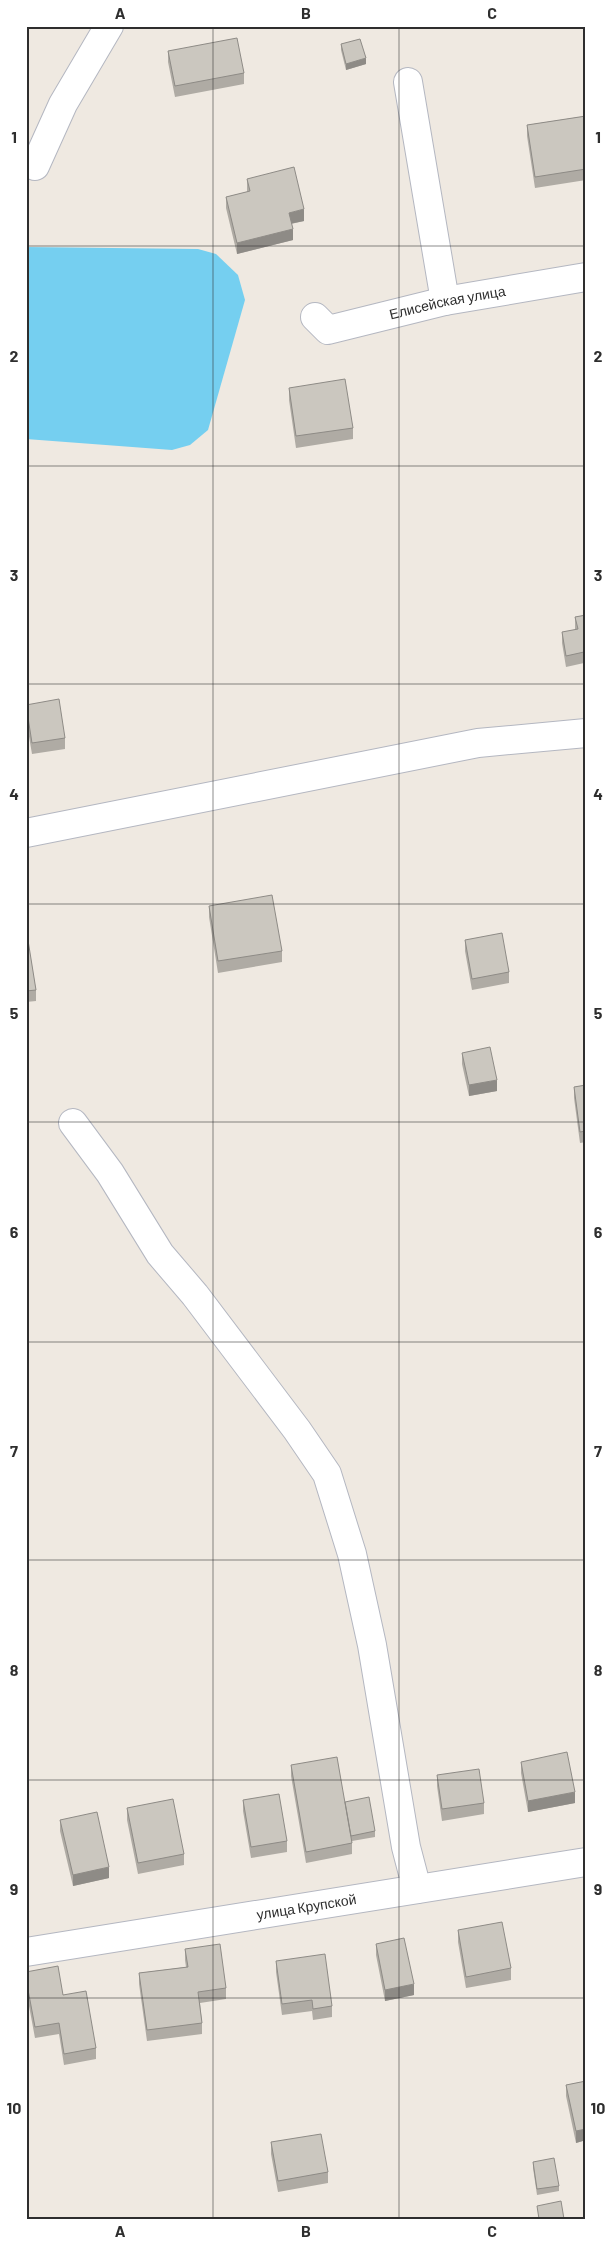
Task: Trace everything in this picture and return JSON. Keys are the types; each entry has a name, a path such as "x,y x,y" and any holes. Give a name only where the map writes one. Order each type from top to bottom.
{"street":[{"path":"35,166 63,104 109,26"},
{"path":"408,82 445,301"},
{"name":"Елисейская улица","path":"315,317 328,330 445,301 586,277"},
{"path":"26,833 478,743 586,733"},
{"path":"73,1123 110,1172 160,1254 279,1406 327,1474 352,1554 372,1645 406,1847 417,1889"},
{"name":"улица Крупской","path":"26,1952 586,1862"}],"water":[{"path":"26,247 198,249 216,254 238,275 245,300 208,430 190,445 172,450 26,439"}],"building":[{"path":"237,38 244,73 175,86 168,51"},
{"path":"360,39 366,58 346,64 341,44"},
{"path":"586,116 586,169 535,177 527,125"},
{"path":"294,167 304,209 289,213 293,229 237,243 226,197 250,191 247,179"},
{"path":"345,379 353,428 296,436 289,388"},
{"path":"586,615 586,662 584,652 566,656 562,632 578,629 575,617"},
{"path":"59,699 65,738 32,743 26,705"},
{"path":"272,895 282,951 218,961 209,906"},
{"path":"502,933 509,972 472,979 465,940"},
{"path":"26,934 36,990 26,991"},
{"path":"490,1047 497,1080 469,1085 462,1053"},
{"path":"586,1085 586,1131 580,1132 574,1087"},
{"path":"567,1752 575,1792 528,1801 521,1762"},
{"path":"337,1757 352,1843 306,1852 291,1765"},
{"path":"479,1769 484,1803 442,1809 437,1775"},
{"path":"279,1794 287,1841 251,1847 243,1800"},
{"path":"369,1797 375,1831 351,1836 345,1802"},
{"path":"173,1799 184,1854 138,1863 127,1808"},
{"path":"97,1812 109,1867 73,1875 60,1820"},
{"path":"502,1922 511,1968 466,1977 458,1930"},
{"path":"404,1938 414,1984 385,1990 376,1944"},
{"path":"220,1944 226,1988 198,1992 202,2023 147,2030 139,1973 188,1967 185,1949"},
{"path":"325,1954 332,2006 313,2009 312,2000 282,2004 276,1961"},
{"path":"58,1966 63,1995 86,1991 96,2048 64,2054 59,2023 35,2027 26,1972"},
{"path":"586,2081 586,2129 576,2131 566,2085"},
{"path":"321,2134 328,2172 278,2181 271,2142"},
{"path":"554,2158 559,2186 537,2189 533,2162"},
{"path":"561,2201 564,2219 539,2219 537,2206"}]}
